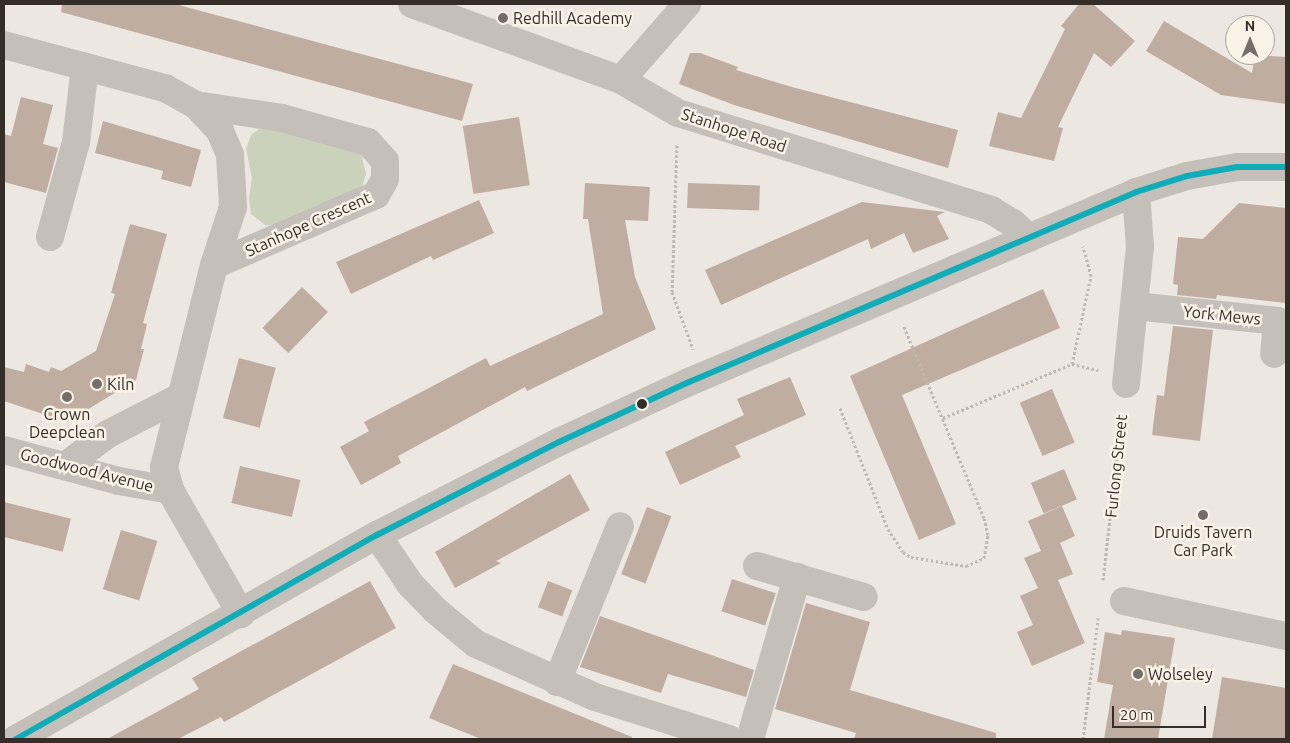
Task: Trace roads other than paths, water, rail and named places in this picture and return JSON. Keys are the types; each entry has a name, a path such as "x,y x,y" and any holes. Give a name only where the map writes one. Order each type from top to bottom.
{"street":[{"name":"Stanhope Road","path":"412,4 621,80 678,113 991,210 1013,223 1029,238"},
{"path":"621,80 687,4"},
{"name":"Stanhope Crescent","path":"4,45 165,88 196,105 220,131 230,155 233,207 214,265 164,467 170,490 241,614"},
{"path":"50,237 76,142 85,67"},
{"name":"Stanhope Crescent","path":"196,105 282,118 368,142 385,161 385,180 376,195 214,265"},
{"path":"16,739 241,614 377,535 559,442 703,376 1136,192 1187,176 1237,168 1286,168"},
{"path":"1126,384 1140,247 1136,192"},
{"name":"York Mews","path":"1135,306 1282,322 1274,354"},
{"path":"65,466 108,434 180,397"},
{"name":"Goodwood Avenue","path":"4,450 119,481 170,490"},
{"path":"557,682 620,526"},
{"path":"377,535 410,584 434,610 476,644 557,682 729,739"},
{"path":"756,566 864,597"},
{"path":"750,739 797,577"},
{"path":"1124,601 1286,636"}],"place":[{"name":"Redhill Academy","path":"503,18"},
{"name":"Kiln","path":"97,384"},
{"name":"Crown Deepclean","path":"67,397"},
{"name":"Druids Tavern Car Park","path":"1203,515"},
{"name":"Wolseley","path":"1138,674"}]}
